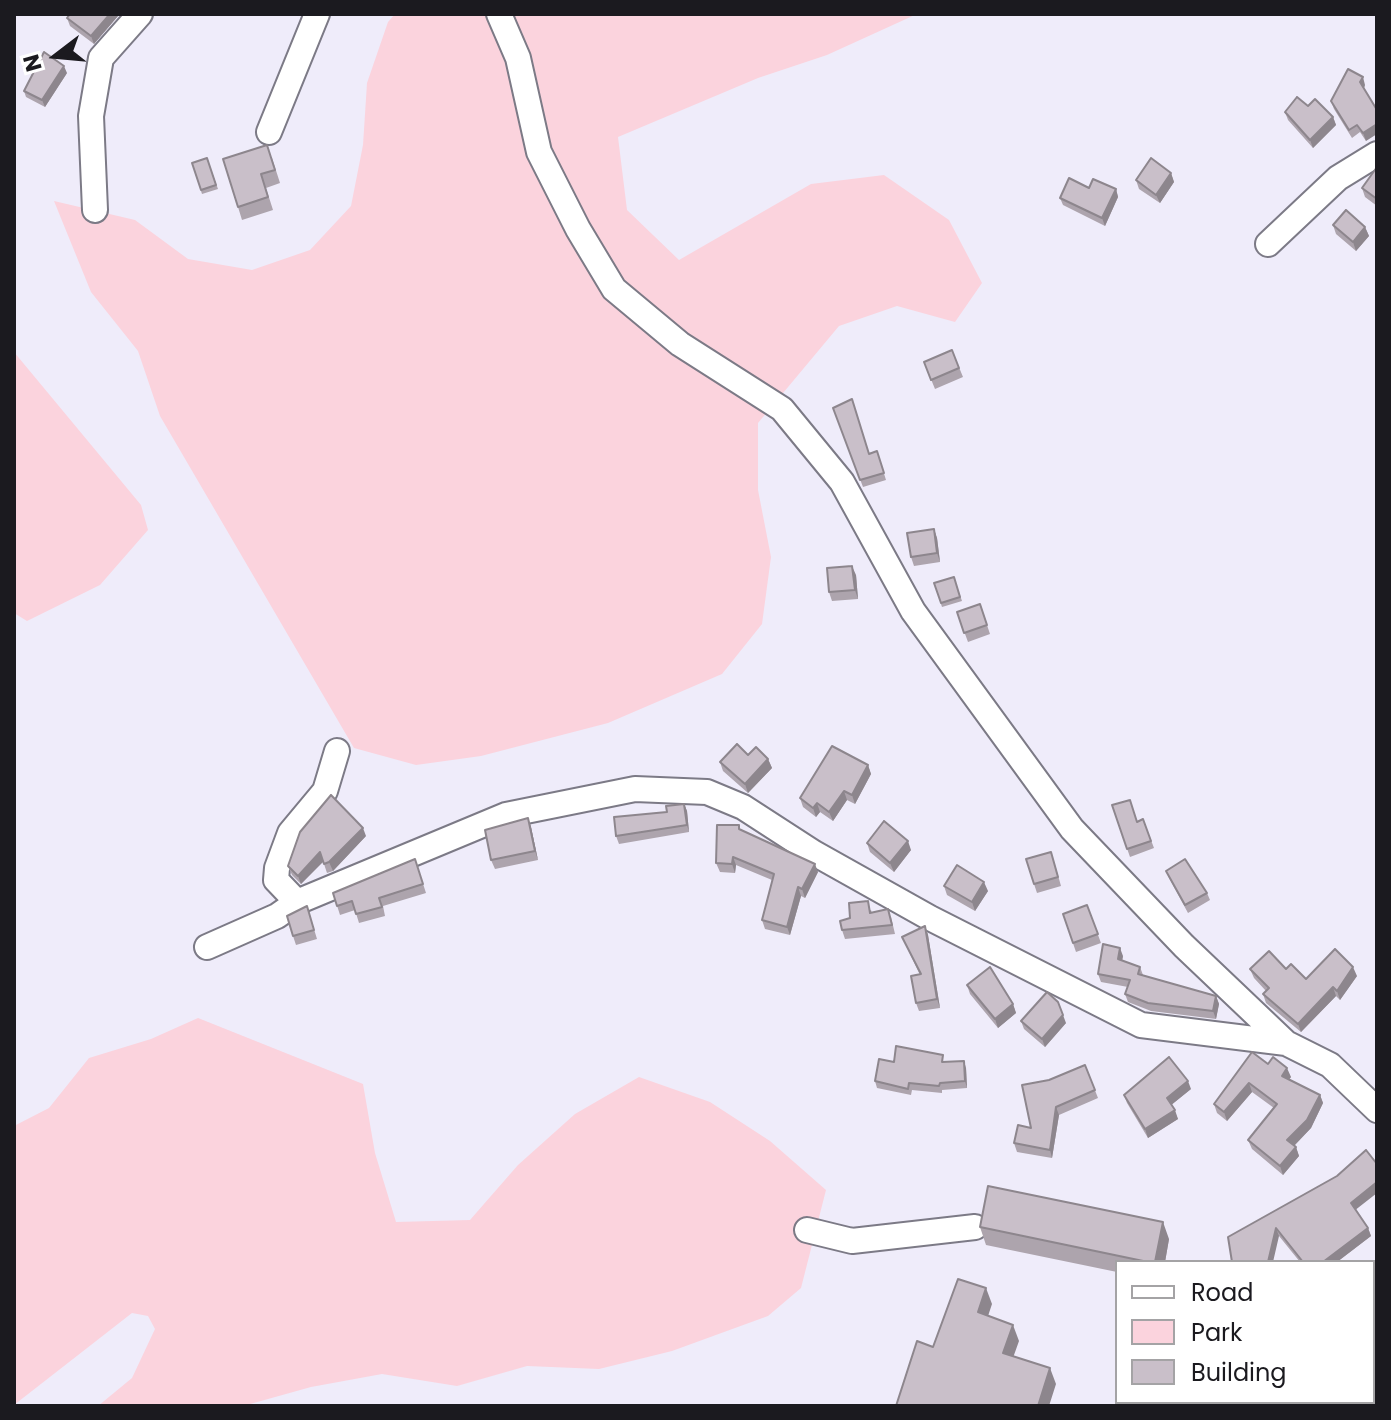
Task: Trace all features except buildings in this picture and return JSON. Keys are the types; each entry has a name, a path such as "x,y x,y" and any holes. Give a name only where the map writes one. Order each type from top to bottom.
{"street":[{"path":"95,210 91,116 101,58 140,14"},
{"path":"269,132 317,14"},
{"path":"499,14 518,58 539,152 578,229 614,289 680,344 782,409 842,482 913,611 1072,829 1184,946 1286,1043 1330,1065 1377,1110"},
{"path":"1268,244 1338,178 1377,154"},
{"path":"297,902 276,880 277,868 290,833 325,791 337,751"},
{"path":"207,947 277,916 297,902 506,815 635,789 707,792 743,807 814,853 930,918 1141,1025 1286,1043"},
{"path":"807,1230 852,1241 975,1227"}],"green space":[{"path":"395,14 917,14 827,55 758,78 618,137 627,210 679,260 811,184 884,175 949,220 982,283 955,322 897,306 839,326 758,423 758,490 771,557 762,624 722,674 608,723 481,756 416,765 354,748 160,416 138,351 91,292 54,201 135,220 188,259 252,270 310,250 351,206 363,145 367,83 388,22"},
{"path":"14,352 141,505 148,530 100,585 27,621 14,613"},
{"path":"198,1018 363,1084 375,1153 396,1222 470,1220 518,1165 575,1114 639,1077 710,1102 770,1141 826,1190 801,1288 768,1316 672,1351 599,1369 527,1366 457,1386 382,1374 311,1387 243,1406 98,1406 132,1378 155,1329 148,1316 132,1313 14,1405 14,1126 49,1108 89,1058 151,1039"}]}
